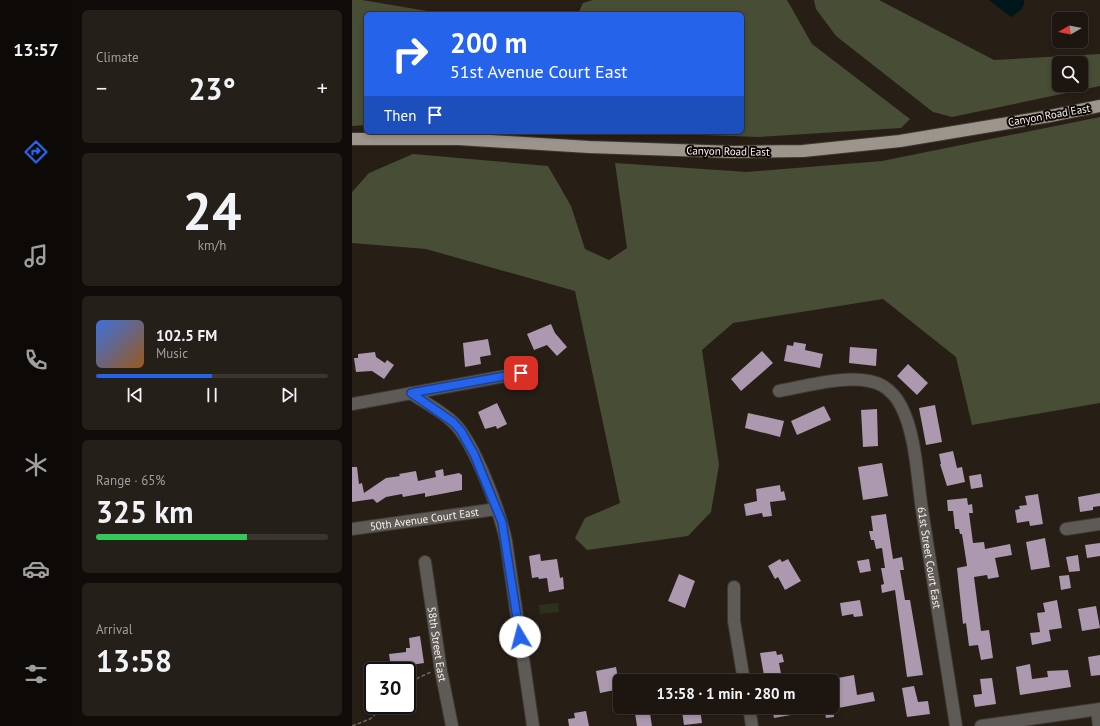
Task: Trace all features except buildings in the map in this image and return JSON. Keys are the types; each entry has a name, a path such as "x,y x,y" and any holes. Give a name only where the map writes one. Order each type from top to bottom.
{"main road":[{"name":"Canyon Road East","path":"352,139 458,139 589,147 734,152 803,151 900,141 1050,116 1100,106"}],"street":[{"path":"352,404 521,373"},
{"name":"61st Street Court East","path":"779,391 856,380 878,383 892,393 902,407 916,465 956,726"},
{"path":"411,393 453,422 461,431 474,454 497,509 506,541 533,726"},
{"name":"50th Avenue Court East","path":"352,529 497,509"},
{"path":"1066,529 1100,524"},
{"name":"58th Street East","path":"425,562 441,670 452,726"},
{"path":"734,587 734,621 743,674"},
{"path":"981,726 1021,723 1098,710 1099,726"},
{"path":"750,714 752,726"}],"path":[{"path":"416,680 422,676 441,670"},
{"path":"352,726 370,719 376,714"}],"green space":[{"path":"352,0 362,0 433,12 364,12 364,125 352,126"},
{"path":"593,0 787,0 812,44 910,119 901,128 759,137 672,134 744,134 744,12 579,12 583,3"},
{"path":"814,0 879,0 994,60 1052,57 1052,92 1071,92 952,117 933,112 836,36 816,9"},
{"path":"1100,54 1100,86 1088,89 1088,56 1065,56"},
{"path":"1100,117 1100,403 972,425 956,357 883,299 733,323 702,350 719,465 711,512 688,536 587,550 575,538 585,518 620,503 575,291 426,249 352,243 352,192 369,173 413,154 548,166 571,206 585,249 609,260 627,248 615,163 747,172 882,161"},
{"path":"558,603 559,612 540,614 539,605"}],"shaded area":[{"path":"989,0 1024,0 1024,3 1020,10 1011,17"}],"route":[{"path":"520,637 502,522 474,454 461,431 453,422 411,393 521,373"}]}
